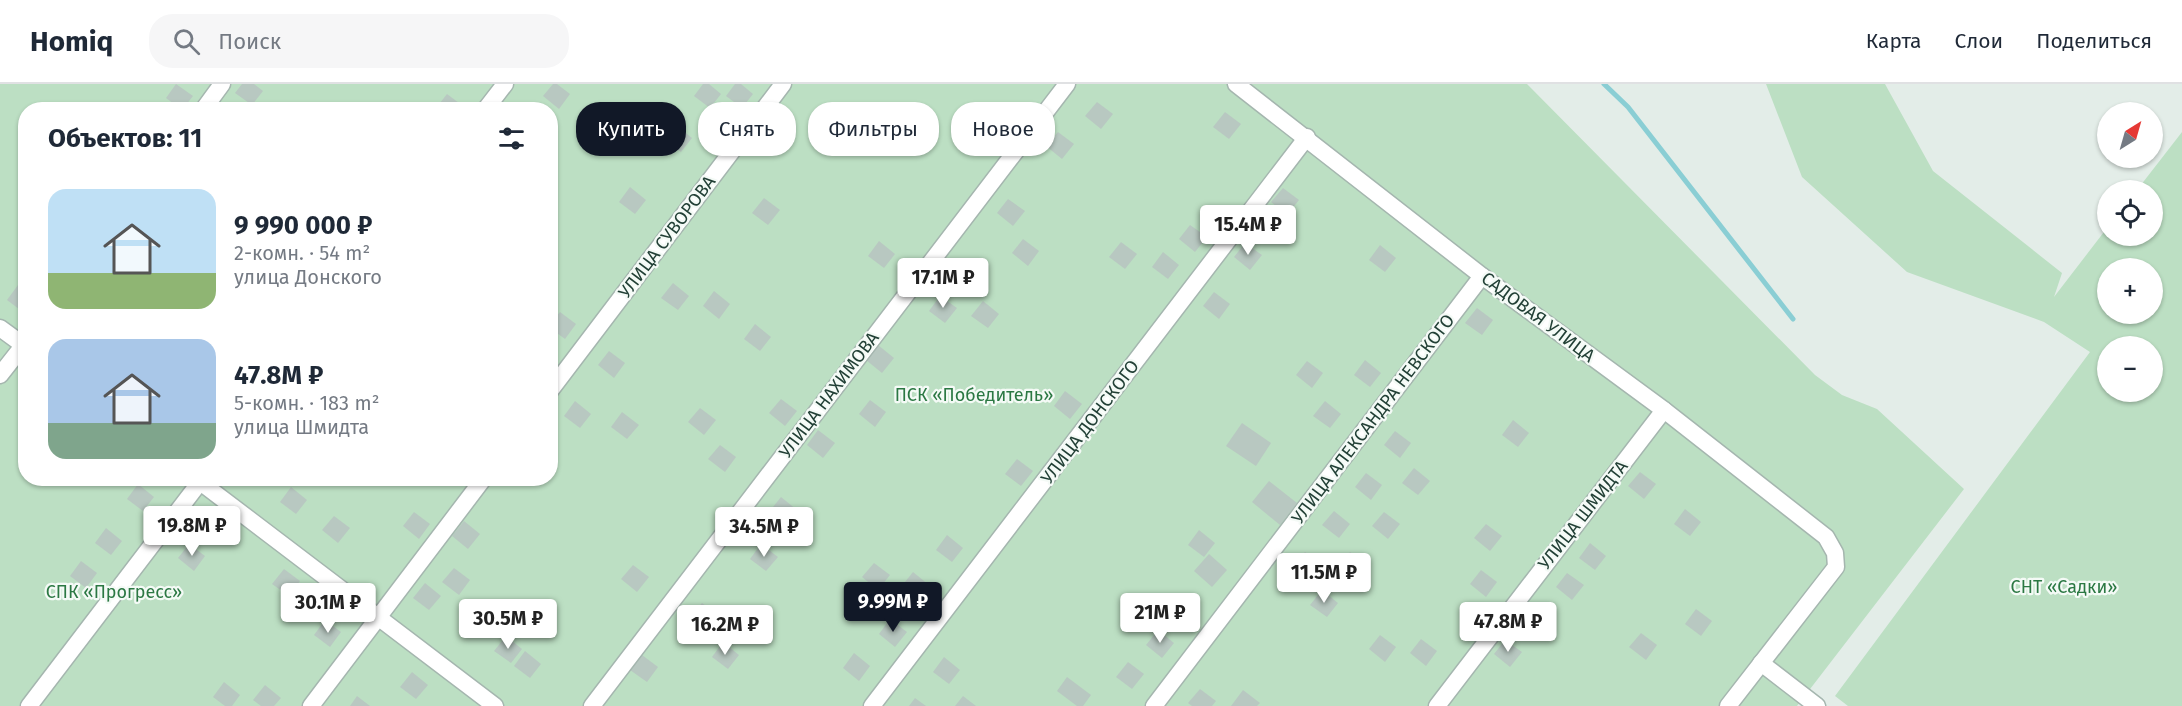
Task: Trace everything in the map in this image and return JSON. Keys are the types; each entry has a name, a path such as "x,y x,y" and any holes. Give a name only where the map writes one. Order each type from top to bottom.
{"street":[{"path":"209,102 222,84"},
{"path":"491,102 505,84"},
{"name":"УЛИЦА СУВОРОВА","path":"558,380 783,84"},
{"name":"УЛИЦА НАХИМОВА","path":"592,706 1067,84"},
{"name":"САДОВАЯ УЛИЦА","path":"1236,84 1307,137 1482,276 1664,410 1826,537 1835,553 1836,567 1761,663"},
{"name":"УЛИЦА ДОНСКОГО","path":"872,706 1307,137"},
{"name":"УЛИЦА АЛЕКСАНДРА НЕВСКОГО","path":"1154,706 1482,276"},
{"path":"0,328 18,340"},
{"path":"0,375 18,353"},
{"name":"УЛИЦА ШМИДТА","path":"1437,706 1664,410"},
{"path":"29,706 194,486"},
{"path":"207,486 495,706"},
{"path":"311,706 478,486"},
{"path":"1728,706 1761,663 1817,706"}],"green space":[{"name":"ПСК «Победитель»","path":"0,84 1527,84 1815,375 1842,395 1877,409 1964,489 1797,706 0,706"},
{"name":"СНТ «Садки»","path":"1766,84 1885,84 1933,171 2062,273 2054,297 2097,241 2097,246 2163,246 2163,180 2145,180 2154,168 2163,168 2163,156 2182,132 2182,706 1848,706 1835,696 2090,352 2044,322 1907,272 1802,177"}],"building":[{"path":"176,84 193,96 188,102 171,102 166,98"},
{"path":"242,84 254,84 263,91 254,102 248,102 235,93"},
{"path":"553,84 557,84 570,94 559,109 558,102 550,102 543,96"},
{"path":"703,84 709,84 721,94 715,102 702,102 694,96"},
{"path":"735,84 741,84 753,94 747,102 734,102 726,96"},
{"path":"447,94 458,102 441,102"},
{"path":"1097,102 1113,114 1101,129 1085,116"},
{"path":"1225,112 1241,124 1229,139 1213,127"},
{"path":"1058,132 1074,144 1062,159 1055,153 1055,136"},
{"path":"686,133 692,138 686,146"},
{"path":"630,187 646,200 635,214 619,202"},
{"path":"1283,188 1299,200 1287,215 1271,202"},
{"path":"764,198 780,210 768,225 752,213"},
{"path":"1008,199 1025,211 1013,226 997,213"},
{"path":"1190,225 1207,237 1195,252 1179,239"},
{"path":"1023,239 1039,251 1028,266 1012,253"},
{"path":"879,241 895,254 884,268 868,256"},
{"path":"1121,242 1137,254 1125,269 1109,257"},
{"path":"1245,243 1262,255 1250,270 1234,257"},
{"path":"1380,245 1396,258 1385,272 1369,260"},
{"path":"1163,252 1179,265 1168,279 1152,267"},
{"path":"673,283 689,296 678,310 661,298"},
{"path":"18,285 18,308 7,300"},
{"path":"714,291 730,304 719,319 703,306"},
{"path":"1214,292 1230,304 1219,319 1203,306"},
{"path":"940,296 957,308 945,323 929,311"},
{"path":"983,301 999,314 988,328 971,316"},
{"path":"1477,308 1493,320 1482,335 1465,323"},
{"path":"560,312 576,324 565,339 558,334"},
{"path":"755,324 771,337 760,351 744,339"},
{"path":"878,345 894,358 882,373 866,360"},
{"path":"609,351 625,363 614,378 598,365"},
{"path":"1365,360 1381,373 1370,387 1354,375"},
{"path":"1307,361 1323,373 1312,388 1296,375"},
{"path":"1065,391 1082,404 1070,419 1054,406"},
{"path":"781,399 797,411 785,426 769,413"},
{"path":"870,400 886,412 875,427 859,414"},
{"path":"575,401 591,414 580,428 564,416"},
{"path":"1325,401 1341,414 1330,428 1313,416"},
{"path":"700,408 716,420 704,435 688,422"},
{"path":"622,412 639,425 627,439 611,427"},
{"path":"1513,420 1529,433 1518,447 1502,435"},
{"path":"1242,423 1271,443 1256,466 1226,446"},
{"path":"818,430 835,443 823,458 807,445"},
{"path":"1395,431 1411,443 1400,458 1384,445"},
{"path":"720,445 736,457 725,472 708,459"},
{"path":"1017,459 1033,471 1021,486 1005,474"},
{"path":"1414,468 1430,481 1418,495 1402,483"},
{"path":"1640,472 1656,484 1644,499 1628,486"},
{"path":"1366,473 1382,485 1371,500 1355,487"},
{"path":"1269,481 1297,503 1280,525 1252,502"},
{"path":"137,486 140,486 154,497 143,511 127,499"},
{"path":"291,487 307,500 296,514 280,502"},
{"path":"781,497 797,510 785,524 769,512"},
{"path":"1685,509 1701,522 1690,536 1674,524"},
{"path":"1334,511 1350,524 1339,538 1322,525"},
{"path":"414,512 430,524 419,539 403,526"},
{"path":"1384,512 1400,524 1388,539 1372,526"},
{"path":"334,516 350,528 338,543 322,530"},
{"path":"464,521 480,534 468,549 452,536"},
{"path":"1486,524 1502,536 1490,551 1474,538"},
{"path":"106,528 122,541 111,555 95,543"},
{"path":"1199,530 1215,543 1204,557 1188,545"},
{"path":"947,535 963,548 952,562 936,550"},
{"path":"1590,543 1606,556 1595,570 1579,558"},
{"path":"189,544 205,556 194,571 178,558"},
{"path":"761,544 778,557 766,571 750,559"},
{"path":"1305,552 1321,565 1309,580 1293,567"},
{"path":"1350,552 1366,564 1354,578 1338,566"},
{"path":"1209,554 1227,570 1212,587 1194,571"},
{"path":"81,561 97,573 86,588 70,576"},
{"path":"874,563 890,575 878,590 862,577"},
{"path":"633,565 649,577 637,592 621,579"},
{"path":"454,568 470,580 459,595 442,582"},
{"path":"284,569 300,581 289,596 272,584"},
{"path":"1481,570 1497,582 1486,597 1470,584"},
{"path":"913,572 929,585 917,599 901,587"},
{"path":"1567,573 1584,585 1572,600 1556,587"},
{"path":"425,583 441,596 429,610 413,598"},
{"path":"1322,590 1338,603 1327,617 1310,605"},
{"path":"702,603 718,615 707,630 690,617"},
{"path":"1696,609 1712,621 1701,636 1685,624"},
{"path":"890,619 907,632 895,647 879,634"},
{"path":"325,620 341,632 330,647 314,635"},
{"path":"1158,630 1174,643 1162,658 1146,645"},
{"path":"1641,633 1657,645 1646,660 1629,647"},
{"path":"1380,635 1396,647 1385,662 1369,649"},
{"path":"506,636 522,649 511,663 494,651"},
{"path":"1421,639 1437,651 1426,666 1410,653"},
{"path":"1505,640 1522,652 1510,667 1494,654"},
{"path":"723,642 739,655 728,669 712,657"},
{"path":"525,651 541,664 530,678 514,666"},
{"path":"854,653 870,666 859,681 843,668"},
{"path":"642,655 658,667 647,682 630,670"},
{"path":"944,657 960,670 949,684 933,672"},
{"path":"1128,662 1144,674 1132,689 1116,677"},
{"path":"412,672 428,685 416,699 400,687"},
{"path":"1067,677 1091,695 1083,706 1077,706 1057,691"},
{"path":"224,682 240,695 232,706 225,706 213,697"},
{"path":"265,685 281,698 274,706 261,706 253,700"},
{"path":"1200,689 1216,701 1212,706 1192,706 1188,703"},
{"path":"1243,690 1260,703 1257,706 1231,706"},
{"path":"357,696 370,706 350,706"},
{"path":"963,696 976,706 955,706"},
{"path":"915,698 926,706 909,706"}],"waterway":[{"path":"1604,84 1628,107 1793,319"}],"park label":[{"name":"СПК «Прогресс»","path":"114,592"}]}
